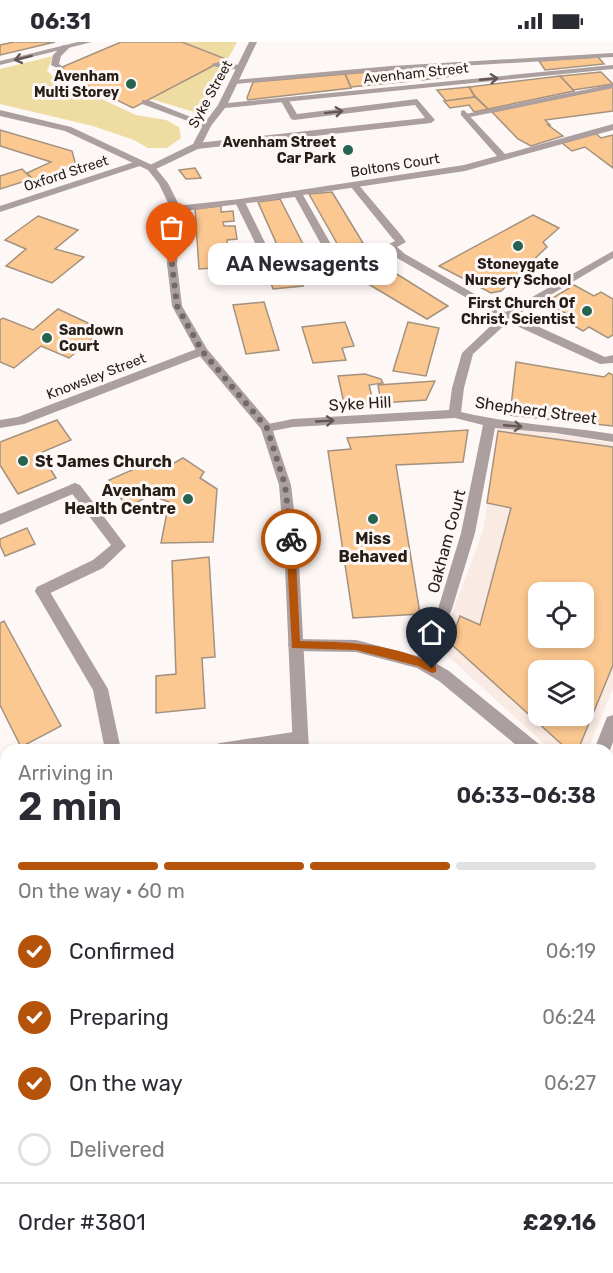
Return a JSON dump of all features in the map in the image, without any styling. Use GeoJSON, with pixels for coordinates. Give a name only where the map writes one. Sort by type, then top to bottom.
{"type":"FeatureCollection","features":[{"type":"Feature","properties":{"kind":"street"},"geometry":{"type":"LineString","coordinates":[[0,63],[88,42]]}},
{"type":"Feature","properties":{"kind":"street","name":"Syke Street"},"geometry":{"type":"LineString","coordinates":[[151,168],[197,146],[207,125],[222,106],[235,82],[253,42]]}},
{"type":"Feature","properties":{"kind":"street"},"geometry":{"type":"LineString","coordinates":[[61,68],[56,65],[57,55],[66,47]]}},
{"type":"Feature","properties":{"kind":"street"},"geometry":{"type":"LineString","coordinates":[[235,82],[391,68],[613,55]]}},
{"type":"Feature","properties":{"kind":"street"},"geometry":{"type":"LineString","coordinates":[[216,65],[241,67]]}},
{"type":"Feature","properties":{"kind":"street","name":"Avenham Street"},"geometry":{"type":"LineString","coordinates":[[222,106],[613,67]]}},
{"type":"Feature","properties":{"kind":"street"},"geometry":{"type":"LineString","coordinates":[[503,158],[464,114],[613,86]]}},
{"type":"Feature","properties":{"kind":"street"},"geometry":{"type":"LineString","coordinates":[[197,146],[431,120],[417,102],[294,117],[285,101]]}},
{"type":"Feature","properties":{"kind":"street"},"geometry":{"type":"LineString","coordinates":[[145,102],[207,125]]}},
{"type":"Feature","properties":{"kind":"street"},"geometry":{"type":"LineString","coordinates":[[0,113],[68,129],[151,168],[163,183],[176,208],[172,264],[177,306],[202,351],[267,428],[285,485],[291,544],[300,744]]}},
{"type":"Feature","properties":{"kind":"street","name":"Boltons Court"},"geometry":{"type":"LineString","coordinates":[[176,208],[298,194],[465,168],[613,127]]}},
{"type":"Feature","properties":{"kind":"street","name":"Oxford Street"},"geometry":{"type":"LineString","coordinates":[[0,209],[140,163]]}},
{"type":"Feature","properties":{"kind":"street"},"geometry":{"type":"LineString","coordinates":[[354,185],[401,242],[390,246],[401,256],[507,317],[608,360]]}},
{"type":"Feature","properties":{"kind":"street"},"geometry":{"type":"LineString","coordinates":[[298,194],[327,246]]}},
{"type":"Feature","properties":{"kind":"street"},"geometry":{"type":"LineString","coordinates":[[240,202],[267,257]]}},
{"type":"Feature","properties":{"kind":"street"},"geometry":{"type":"LineString","coordinates":[[456,414],[459,388],[468,353],[507,317],[613,254]]}},
{"type":"Feature","properties":{"kind":"street","name":"Knowsley Street"},"geometry":{"type":"LineString","coordinates":[[0,424],[20,421],[202,351]]}},
{"type":"Feature","properties":{"kind":"street","name":"Shepherd Street"},"geometry":{"type":"LineString","coordinates":[[456,414],[490,423],[555,429],[613,438]]}},
{"type":"Feature","properties":{"kind":"street","name":"Syke Hill"},"geometry":{"type":"LineString","coordinates":[[267,428],[293,423],[456,414]]}},
{"type":"Feature","properties":{"kind":"street","name":"Oakham Court"},"geometry":{"type":"LineString","coordinates":[[421,663],[445,609],[468,533],[490,423]]}},
{"type":"Feature","properties":{"kind":"street"},"geometry":{"type":"LineString","coordinates":[[0,520],[75,488],[119,546],[98,564],[42,591],[100,689],[112,744]]}},
{"type":"Feature","properties":{"kind":"street"},"geometry":{"type":"LineString","coordinates":[[295,645],[356,646],[421,663],[444,676],[527,744]]}},
{"type":"Feature","properties":{"kind":"street"},"geometry":{"type":"LineString","coordinates":[[604,744],[613,722]]}},
{"type":"Feature","properties":{"kind":"shaded area"},"geometry":{"type":"Polygon","coordinates":[[[182,42],[237,42],[228,59],[182,42]]]}},
{"type":"Feature","properties":{"kind":"shaded area"},"geometry":{"type":"Polygon","coordinates":[[[53,56],[47,71],[54,77],[136,115],[166,120],[179,127],[181,138],[167,148],[148,148],[134,140],[93,126],[0,104],[0,69],[53,56]]]}},
{"type":"Feature","properties":{"kind":"shaded area"},"geometry":{"type":"Polygon","coordinates":[[[214,66],[225,68],[201,114],[151,99],[214,66]]]}},
{"type":"Feature","properties":{"kind":"shaded area"},"geometry":{"type":"Polygon","coordinates":[[[499,425],[613,443],[613,688],[590,744],[544,744],[439,648],[483,531],[499,425]]]}},
{"type":"Feature","properties":{"kind":"building"},"geometry":{"type":"Polygon","coordinates":[[[14,42],[55,42],[0,55],[0,45],[14,42]]]}},
{"type":"Feature","properties":{"kind":"building","name":"Avenham Multi Storey"},"geometry":{"type":"Polygon","coordinates":[[[121,42],[182,42],[226,59],[133,108],[55,70],[121,42]]]}},
{"type":"Feature","properties":{"kind":"building"},"geometry":{"type":"Polygon","coordinates":[[[598,57],[604,64],[545,70],[539,61],[598,57]]]}},
{"type":"Feature","properties":{"kind":"building"},"geometry":{"type":"Polygon","coordinates":[[[460,65],[467,74],[422,80],[415,68],[460,65]]]}},
{"type":"Feature","properties":{"kind":"building"},"geometry":{"type":"Polygon","coordinates":[[[403,69],[410,81],[351,87],[345,74],[403,69]]]}},
{"type":"Feature","properties":{"kind":"building"},"geometry":{"type":"Polygon","coordinates":[[[601,72],[613,84],[573,90],[560,76],[601,72]]]}},
{"type":"Feature","properties":{"kind":"building"},"geometry":{"type":"Polygon","coordinates":[[[345,74],[351,88],[248,100],[247,98],[253,82],[345,74]]]}},
{"type":"Feature","properties":{"kind":"building"},"geometry":{"type":"Polygon","coordinates":[[[560,76],[574,91],[488,109],[469,87],[560,76]]]}},
{"type":"Feature","properties":{"kind":"building"},"geometry":{"type":"Polygon","coordinates":[[[469,87],[475,97],[446,101],[437,90],[469,87]]]}},
{"type":"Feature","properties":{"kind":"building"},"geometry":{"type":"Polygon","coordinates":[[[613,87],[613,111],[545,120],[563,136],[531,146],[518,139],[492,112],[613,87]]]}},
{"type":"Feature","properties":{"kind":"building"},"geometry":{"type":"Polygon","coordinates":[[[475,97],[488,109],[474,112],[469,105],[450,108],[444,101],[475,97]]]}},
{"type":"Feature","properties":{"kind":"building"},"geometry":{"type":"Polygon","coordinates":[[[0,130],[72,151],[77,169],[37,184],[27,173],[51,162],[0,146],[0,130]]]}},
{"type":"Feature","properties":{"kind":"building"},"geometry":{"type":"Polygon","coordinates":[[[595,133],[601,138],[613,135],[613,168],[585,147],[572,151],[562,143],[595,133]]]}},
{"type":"Feature","properties":{"kind":"building"},"geometry":{"type":"Polygon","coordinates":[[[195,168],[201,178],[186,179],[179,170],[195,168]]]}},
{"type":"Feature","properties":{"kind":"building"},"geometry":{"type":"Polygon","coordinates":[[[22,169],[32,179],[0,189],[0,176],[22,169]]]}},
{"type":"Feature","properties":{"kind":"building"},"geometry":{"type":"Polygon","coordinates":[[[332,192],[363,243],[339,247],[309,194],[332,192]]]}},
{"type":"Feature","properties":{"kind":"building"},"geometry":{"type":"Polygon","coordinates":[[[280,199],[307,252],[282,256],[258,202],[280,199]]]}},
{"type":"Feature","properties":{"kind":"building"},"geometry":{"type":"Polygon","coordinates":[[[221,206],[221,212],[233,211],[234,221],[223,222],[224,226],[235,226],[237,239],[227,240],[228,248],[237,248],[238,258],[228,259],[229,267],[199,269],[195,209],[221,206]]]}},
{"type":"Feature","properties":{"kind":"building"},"geometry":{"type":"Polygon","coordinates":[[[533,215],[559,228],[543,242],[547,247],[501,291],[491,293],[439,266],[533,215]]]}},
{"type":"Feature","properties":{"kind":"building","name":"Sandown Court"},"geometry":{"type":"Polygon","coordinates":[[[38,216],[78,230],[55,249],[84,257],[52,283],[6,266],[26,249],[5,240],[38,216]]]}},
{"type":"Feature","properties":{"kind":"building"},"geometry":{"type":"Polygon","coordinates":[[[368,256],[448,306],[427,319],[343,269],[368,256]]]}},
{"type":"Feature","properties":{"kind":"building"},"geometry":{"type":"Polygon","coordinates":[[[296,264],[303,286],[273,289],[266,269],[296,264]]]}},
{"type":"Feature","properties":{"kind":"building","name":"First Church Of Christ, Scientist"},"geometry":{"type":"Polygon","coordinates":[[[574,285],[594,296],[601,292],[613,299],[613,335],[608,338],[589,327],[583,331],[563,319],[570,316],[546,302],[574,285]]]}},
{"type":"Feature","properties":{"kind":"building"},"geometry":{"type":"Polygon","coordinates":[[[264,302],[279,350],[246,354],[233,305],[264,302]]]}},
{"type":"Feature","properties":{"kind":"building","name":"Sandown Court"},"geometry":{"type":"Polygon","coordinates":[[[58,309],[103,330],[69,358],[41,346],[14,368],[0,362],[0,320],[3,318],[33,330],[58,309]]]}},
{"type":"Feature","properties":{"kind":"building"},"geometry":{"type":"Polygon","coordinates":[[[345,322],[354,346],[342,348],[346,360],[313,363],[302,327],[345,322]]]}},
{"type":"Feature","properties":{"kind":"building"},"geometry":{"type":"Polygon","coordinates":[[[408,322],[439,328],[426,376],[393,371],[408,322]]]}},
{"type":"Feature","properties":{"kind":"building"},"geometry":{"type":"Polygon","coordinates":[[[516,362],[604,377],[609,373],[613,375],[613,426],[510,415],[516,362]]]}},
{"type":"Feature","properties":{"kind":"building"},"geometry":{"type":"Polygon","coordinates":[[[365,374],[381,379],[383,383],[369,385],[374,405],[345,408],[338,376],[365,374]]]}},
{"type":"Feature","properties":{"kind":"building"},"geometry":{"type":"Polygon","coordinates":[[[435,381],[426,400],[381,403],[378,385],[435,381]]]}},
{"type":"Feature","properties":{"kind":"building","name":"St James Church"},"geometry":{"type":"Polygon","coordinates":[[[57,420],[71,440],[40,453],[56,478],[18,494],[0,465],[0,442],[57,420]]]}},
{"type":"Feature","properties":{"kind":"building"},"geometry":{"type":"Polygon","coordinates":[[[468,430],[463,462],[396,465],[420,614],[353,618],[328,451],[351,449],[347,438],[468,430]]]}},
{"type":"Feature","properties":{"kind":"building"},"geometry":{"type":"Polygon","coordinates":[[[498,431],[613,447],[613,665],[594,711],[594,660],[528,660],[528,714],[450,643],[460,616],[480,625],[511,508],[487,503],[498,431]]]}},
{"type":"Feature","properties":{"kind":"building","name":"Avenham Health Centre"},"geometry":{"type":"Polygon","coordinates":[[[164,456],[174,463],[183,458],[204,472],[200,478],[217,489],[213,542],[161,543],[169,502],[150,495],[127,508],[109,480],[164,456]]]}},
{"type":"Feature","properties":{"kind":"building"},"geometry":{"type":"Polygon","coordinates":[[[27,528],[35,544],[5,556],[0,539],[27,528]]]}},
{"type":"Feature","properties":{"kind":"building"},"geometry":{"type":"Polygon","coordinates":[[[209,557],[215,657],[202,658],[205,708],[156,713],[156,676],[176,674],[172,561],[209,557]]]}},
{"type":"Feature","properties":{"kind":"building"},"geometry":{"type":"Polygon","coordinates":[[[4,621],[61,726],[27,744],[20,744],[0,705],[0,623],[4,621]]]}},
{"type":"Feature","properties":{"kind":"building"},"geometry":{"type":"Polygon","coordinates":[[[542,726],[588,726],[580,744],[561,744],[542,726]]]}},
{"type":"Feature","properties":{"kind":"way so far"},"geometry":{"type":"LineString","coordinates":[[172,264],[177,306],[202,351],[267,428],[285,485],[291,539]]}},
{"type":"Feature","properties":{"kind":"place","name":"Avenham Multi Storey"},"geometry":{"type":"Point","coordinates":[131,84]}},
{"type":"Feature","properties":{"kind":"place","name":"Avenham Street Car Park"},"geometry":{"type":"Point","coordinates":[348,150]}},
{"type":"Feature","properties":{"kind":"place","name":"Stoneygate Nursery School"},"geometry":{"type":"Point","coordinates":[518,246]}},
{"type":"Feature","properties":{"kind":"place","name":"AA Newsagents"},"geometry":{"type":"Point","coordinates":[172,264]}},
{"type":"Feature","properties":{"kind":"place","name":"First Church Of Christ, Scientist"},"geometry":{"type":"Point","coordinates":[587,311]}},
{"type":"Feature","properties":{"kind":"place","name":"Sandown Court"},"geometry":{"type":"Point","coordinates":[47,338]}},
{"type":"Feature","properties":{"kind":"place","name":"St James Church"},"geometry":{"type":"Point","coordinates":[23,461]}},
{"type":"Feature","properties":{"kind":"place","name":"Avenham Health Centre"},"geometry":{"type":"Point","coordinates":[188,499]}},
{"type":"Feature","properties":{"kind":"place","name":"Miss Behaved"},"geometry":{"type":"Point","coordinates":[373,519]}},
{"type":"Feature","properties":{"kind":"route"},"geometry":{"type":"LineString","coordinates":[[291,539],[295,645],[356,646],[421,663],[432,669]]}}]}
